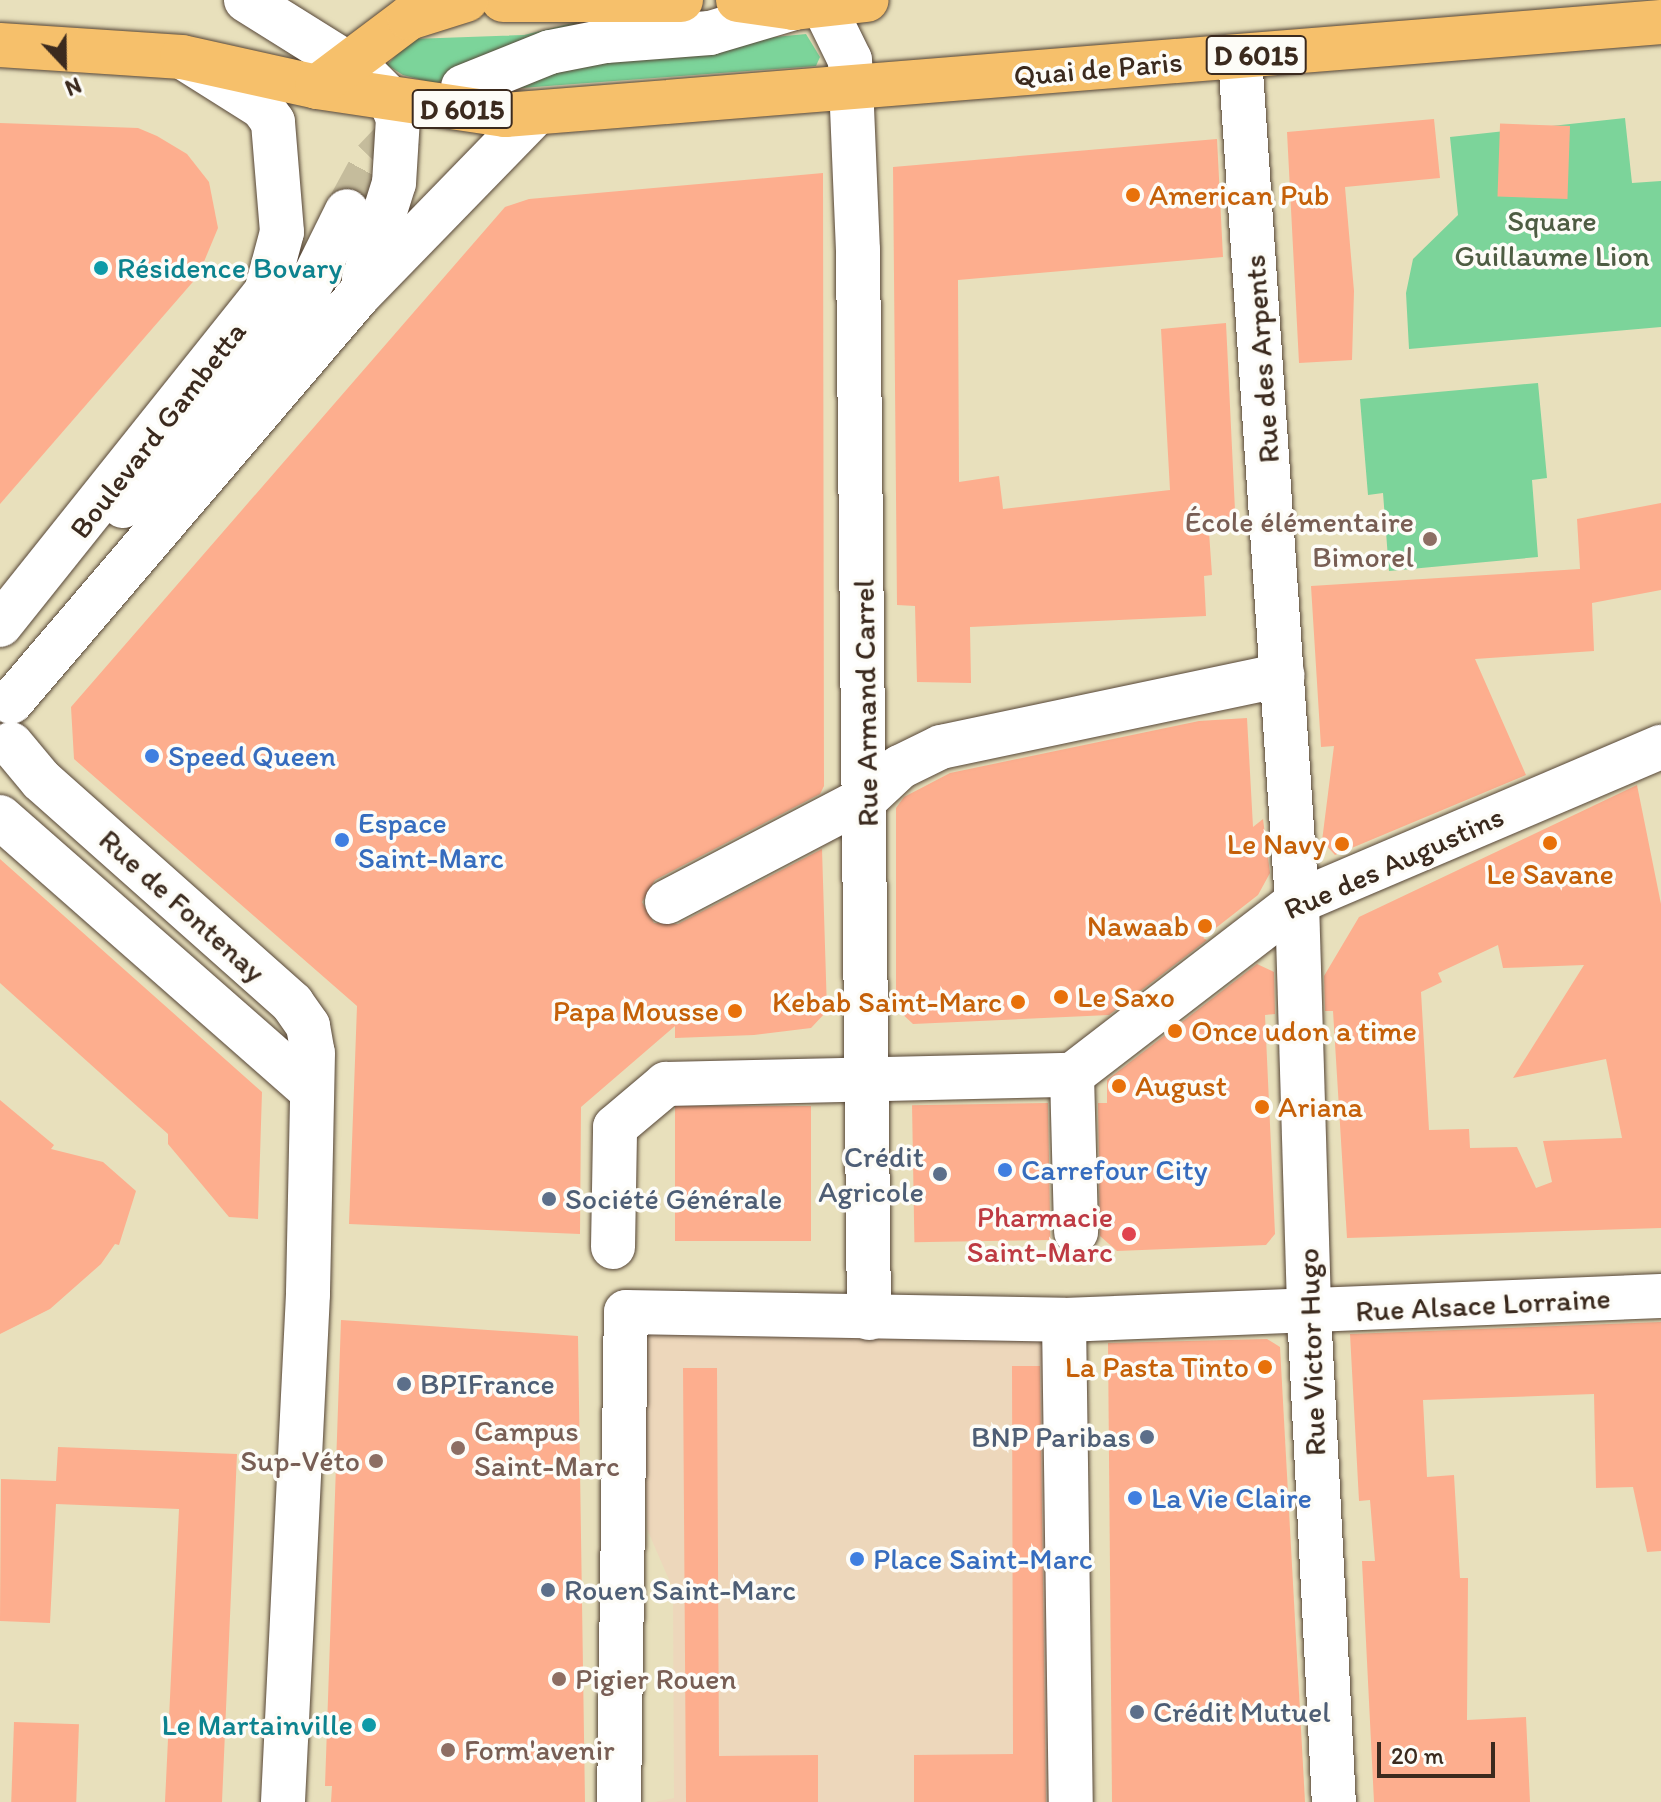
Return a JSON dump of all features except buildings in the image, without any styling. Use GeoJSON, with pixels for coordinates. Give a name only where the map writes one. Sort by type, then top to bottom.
{"type":"FeatureCollection","features":[{"type":"Feature","properties":{"kind":"main road"},"geometry":{"type":"LineString","coordinates":[[333,76],[409,18],[466,0]]}},
{"type":"Feature","properties":{"kind":"main road"},"geometry":{"type":"LineString","coordinates":[[503,0],[681,0]]}},
{"type":"Feature","properties":{"kind":"main road"},"geometry":{"type":"LineString","coordinates":[[738,0],[809,6],[867,0]]}},
{"type":"Feature","properties":{"kind":"main road","name":"Quai de Paris"},"geometry":{"type":"LineString","coordinates":[[535,114],[1240,57],[1528,16],[1661,21]]}},
{"type":"Feature","properties":{"kind":"main road","name":"D 6015"},"geometry":{"type":"LineString","coordinates":[[0,45],[182,57],[333,76],[389,98],[535,114]]}},
{"type":"Feature","properties":{"kind":"street"},"geometry":{"type":"LineString","coordinates":[[182,57],[262,107],[273,122],[333,76],[246,0]]}},
{"type":"Feature","properties":{"kind":"street"},"geometry":{"type":"LineString","coordinates":[[463,87],[550,52],[606,41],[710,33],[809,6]]}},
{"type":"Feature","properties":{"kind":"street","name":"Rue Armand Carrel"},"geometry":{"type":"LineString","coordinates":[[809,6],[850,60],[852,88],[868,797],[869,1318]]}},
{"type":"Feature","properties":{"kind":"street","name":"Rue des Arpents"},"geometry":{"type":"LineString","coordinates":[[1240,57],[1297,902]]}},
{"type":"Feature","properties":{"kind":"street","name":"Boulevard Gambetta"},"geometry":{"type":"LineString","coordinates":[[358,296],[398,163],[398,118],[389,98]]}},
{"type":"Feature","properties":{"kind":"street","name":"Boulevard Gambetta"},"geometry":{"type":"LineString","coordinates":[[6,722],[358,296],[535,114]]}},
{"type":"Feature","properties":{"kind":"street","name":"Boulevard Gambetta"},"geometry":{"type":"LineString","coordinates":[[0,625],[70,542],[266,292],[282,232],[273,122]]}},
{"type":"Feature","properties":{"kind":"street"},"geometry":{"type":"LineString","coordinates":[[70,542],[172,463],[303,300],[347,211]]}},
{"type":"Feature","properties":{"kind":"street"},"geometry":{"type":"LineString","coordinates":[[667,902],[868,797],[900,767],[941,747],[1282,675]]}},
{"type":"Feature","properties":{"kind":"street","name":"Rue de Fontenay"},"geometry":{"type":"LineString","coordinates":[[6,722],[41,780],[292,1003],[308,1026],[313,1053],[308,1088],[309,1267],[283,1802]]}},
{"type":"Feature","properties":{"kind":"street","name":"Rue des Augustins"},"geometry":{"type":"LineString","coordinates":[[1072,1075],[1297,902],[1661,747]]}},
{"type":"Feature","properties":{"kind":"street","name":"Rue de Fontenay"},"geometry":{"type":"LineString","coordinates":[[0,817],[308,1088]]}},
{"type":"Feature","properties":{"kind":"street","name":"Rue Victor Hugo"},"geometry":{"type":"LineString","coordinates":[[1297,902],[1310,1314],[1334,1802]]}},
{"type":"Feature","properties":{"kind":"street"},"geometry":{"type":"LineString","coordinates":[[613,1247],[615,1127],[666,1084],[1072,1075],[1076,1232]]}},
{"type":"Feature","properties":{"kind":"street","name":"Rue Alsace Lorraine"},"geometry":{"type":"LineString","coordinates":[[1064,1320],[1310,1314],[1661,1296]]}},
{"type":"Feature","properties":{"kind":"street"},"geometry":{"type":"LineString","coordinates":[[619,1802],[626,1312],[1064,1320],[1071,1802]]}},
{"type":"Feature","properties":{"kind":"shaded area","name":"Place Saint-Marc"},"geometry":{"type":"Polygon","coordinates":[[[640,1323],[1051,1339],[1056,1802],[654,1802],[674,1798],[673,1589],[647,1529],[640,1323]]]}},
{"type":"Feature","properties":{"kind":"green space"},"geometry":{"type":"Polygon","coordinates":[[[577,22],[577,32],[456,69],[437,84],[403,75],[387,65],[412,39],[524,35],[577,22]]]}},
{"type":"Feature","properties":{"kind":"green space"},"geometry":{"type":"Polygon","coordinates":[[[806,34],[820,57],[816,66],[493,90],[596,54],[806,34]]]}},
{"type":"Feature","properties":{"kind":"green space","name":"Square Guillaume Lion"},"geometry":{"type":"Polygon","coordinates":[[[1625,118],[1632,183],[1661,181],[1661,327],[1409,349],[1406,293],[1413,259],[1458,215],[1450,137],[1625,118]]]}},
{"type":"Feature","properties":{"kind":"green space"},"geometry":{"type":"Polygon","coordinates":[[[1538,383],[1547,478],[1532,480],[1538,557],[1389,571],[1383,493],[1368,495],[1360,399],[1538,383]]]}},
{"type":"Feature","properties":{"kind":"tunnel"},"geometry":{"type":"LineString","coordinates":[[347,211],[374,161],[414,119]]}},
{"type":"Feature","properties":{"kind":"place","name":"American Pub"},"geometry":{"type":"Point","coordinates":[1133,195]}},
{"type":"Feature","properties":{"kind":"place","name":"Résidence Bovary"},"geometry":{"type":"Point","coordinates":[101,268]}},
{"type":"Feature","properties":{"kind":"place","name":"École élémentaire Bimorel"},"geometry":{"type":"Point","coordinates":[1430,539]}},
{"type":"Feature","properties":{"kind":"place","name":"Speed Queen"},"geometry":{"type":"Point","coordinates":[152,756]}},
{"type":"Feature","properties":{"kind":"place","name":"Espace Saint-Marc"},"geometry":{"type":"Point","coordinates":[342,840]}},
{"type":"Feature","properties":{"kind":"place","name":"Le Savane"},"geometry":{"type":"Point","coordinates":[1550,843]}},
{"type":"Feature","properties":{"kind":"place","name":"Le Navy"},"geometry":{"type":"Point","coordinates":[1342,844]}},
{"type":"Feature","properties":{"kind":"place","name":"Nawaab"},"geometry":{"type":"Point","coordinates":[1205,926]}},
{"type":"Feature","properties":{"kind":"place","name":"Le Saxo"},"geometry":{"type":"Point","coordinates":[1061,997]}},
{"type":"Feature","properties":{"kind":"place","name":"Kebab Saint-Marc"},"geometry":{"type":"Point","coordinates":[1018,1002]}},
{"type":"Feature","properties":{"kind":"place","name":"Papa Mousse"},"geometry":{"type":"Point","coordinates":[735,1011]}},
{"type":"Feature","properties":{"kind":"place","name":"Once udon a time"},"geometry":{"type":"Point","coordinates":[1175,1031]}},
{"type":"Feature","properties":{"kind":"place","name":"August"},"geometry":{"type":"Point","coordinates":[1119,1086]}},
{"type":"Feature","properties":{"kind":"place","name":"Ariana"},"geometry":{"type":"Point","coordinates":[1262,1107]}},
{"type":"Feature","properties":{"kind":"place","name":"Carrefour City"},"geometry":{"type":"Point","coordinates":[1005,1170]}},
{"type":"Feature","properties":{"kind":"place","name":"Crédit Agricole"},"geometry":{"type":"Point","coordinates":[940,1174]}},
{"type":"Feature","properties":{"kind":"place","name":"Société Générale"},"geometry":{"type":"Point","coordinates":[549,1199]}},
{"type":"Feature","properties":{"kind":"place","name":"Pharmacie Saint-Marc"},"geometry":{"type":"Point","coordinates":[1129,1234]}},
{"type":"Feature","properties":{"kind":"place","name":"La Pasta Tinto"},"geometry":{"type":"Point","coordinates":[1265,1367]}},
{"type":"Feature","properties":{"kind":"place","name":"BPIFrance"},"geometry":{"type":"Point","coordinates":[404,1384]}},
{"type":"Feature","properties":{"kind":"place","name":"BNP Paribas"},"geometry":{"type":"Point","coordinates":[1147,1437]}},
{"type":"Feature","properties":{"kind":"place","name":"Campus Saint-Marc"},"geometry":{"type":"Point","coordinates":[458,1448]}},
{"type":"Feature","properties":{"kind":"place","name":"Sup-Véto"},"geometry":{"type":"Point","coordinates":[376,1461]}},
{"type":"Feature","properties":{"kind":"place","name":"La Vie Claire"},"geometry":{"type":"Point","coordinates":[1135,1498]}},
{"type":"Feature","properties":{"kind":"place","name":"Place Saint-Marc"},"geometry":{"type":"Point","coordinates":[857,1559]}},
{"type":"Feature","properties":{"kind":"place","name":"Rouen Saint-Marc"},"geometry":{"type":"Point","coordinates":[548,1590]}},
{"type":"Feature","properties":{"kind":"place","name":"Pigier Rouen"},"geometry":{"type":"Point","coordinates":[559,1679]}},
{"type":"Feature","properties":{"kind":"place","name":"Crédit Mutuel"},"geometry":{"type":"Point","coordinates":[1137,1712]}},
{"type":"Feature","properties":{"kind":"place","name":"Le Martainville"},"geometry":{"type":"Point","coordinates":[369,1725]}},
{"type":"Feature","properties":{"kind":"place","name":"Form'avenir"},"geometry":{"type":"Point","coordinates":[448,1750]}}]}
